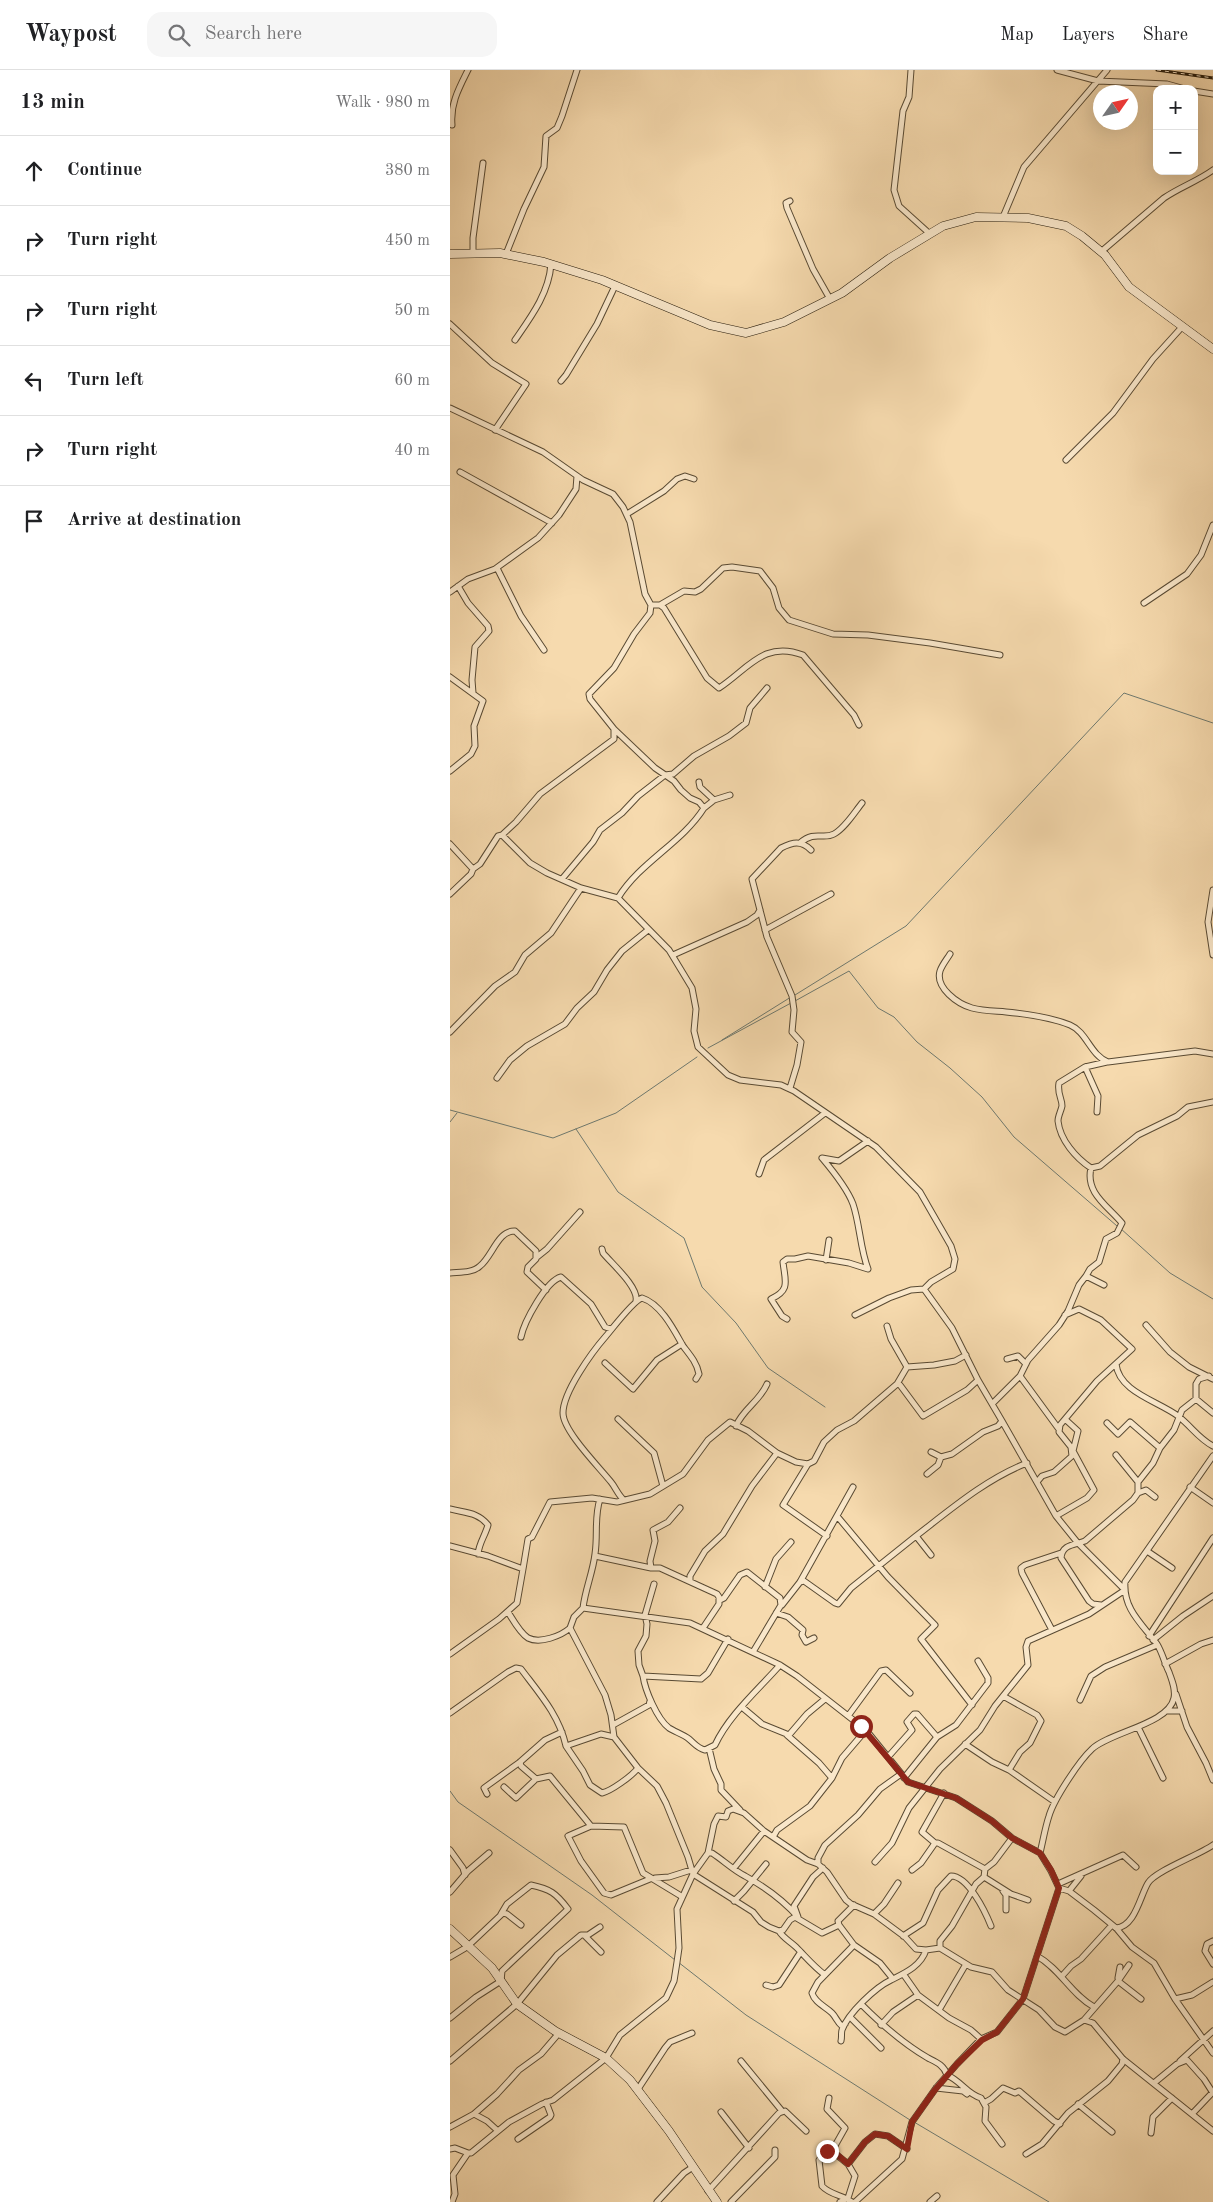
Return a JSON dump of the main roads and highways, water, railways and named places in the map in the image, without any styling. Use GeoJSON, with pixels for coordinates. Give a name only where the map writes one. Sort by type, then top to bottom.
{"type":"FeatureCollection","features":[{"type":"Feature","properties":{"kind":"waterway"},"geometry":{"type":"LineString","coordinates":[[795,995],[906,926],[1124,693],[1213,723]]}},
{"type":"Feature","properties":{"kind":"waterway"},"geometry":{"type":"LineString","coordinates":[[795,1001],[849,971],[878,1008],[894,1017],[917,1042],[982,1097],[1014,1137],[1117,1226]]}},
{"type":"Feature","properties":{"kind":"waterway"},"geometry":{"type":"LineString","coordinates":[[722,1040],[791,997]]}},
{"type":"Feature","properties":{"kind":"waterway"},"geometry":{"type":"LineString","coordinates":[[708,1048],[791,1003]]}},
{"type":"Feature","properties":{"kind":"waterway"},"geometry":{"type":"LineString","coordinates":[[450,1110],[553,1138],[616,1113],[697,1057]]}},
{"type":"Feature","properties":{"kind":"waterway"},"geometry":{"type":"LineString","coordinates":[[450,1122],[457,1113]]}},
{"type":"Feature","properties":{"kind":"waterway"},"geometry":{"type":"LineString","coordinates":[[576,1129],[618,1192],[684,1238],[702,1287],[736,1323],[768,1368],[825,1407]]}},
{"type":"Feature","properties":{"kind":"waterway"},"geometry":{"type":"LineString","coordinates":[[1120,1228],[1170,1273],[1213,1299]]}},
{"type":"Feature","properties":{"kind":"waterway"},"geometry":{"type":"LineString","coordinates":[[450,1791],[458,1802],[592,1895],[675,1960]]}},
{"type":"Feature","properties":{"kind":"waterway"},"geometry":{"type":"LineString","coordinates":[[678,1962],[746,2015],[910,2120]]}},
{"type":"Feature","properties":{"kind":"waterway"},"geometry":{"type":"LineString","coordinates":[[914,2122],[1049,2202]]}},
{"type":"Feature","properties":{"kind":"railway"},"geometry":{"type":"LineString","coordinates":[[1157,70],[1213,78]]}}]}
